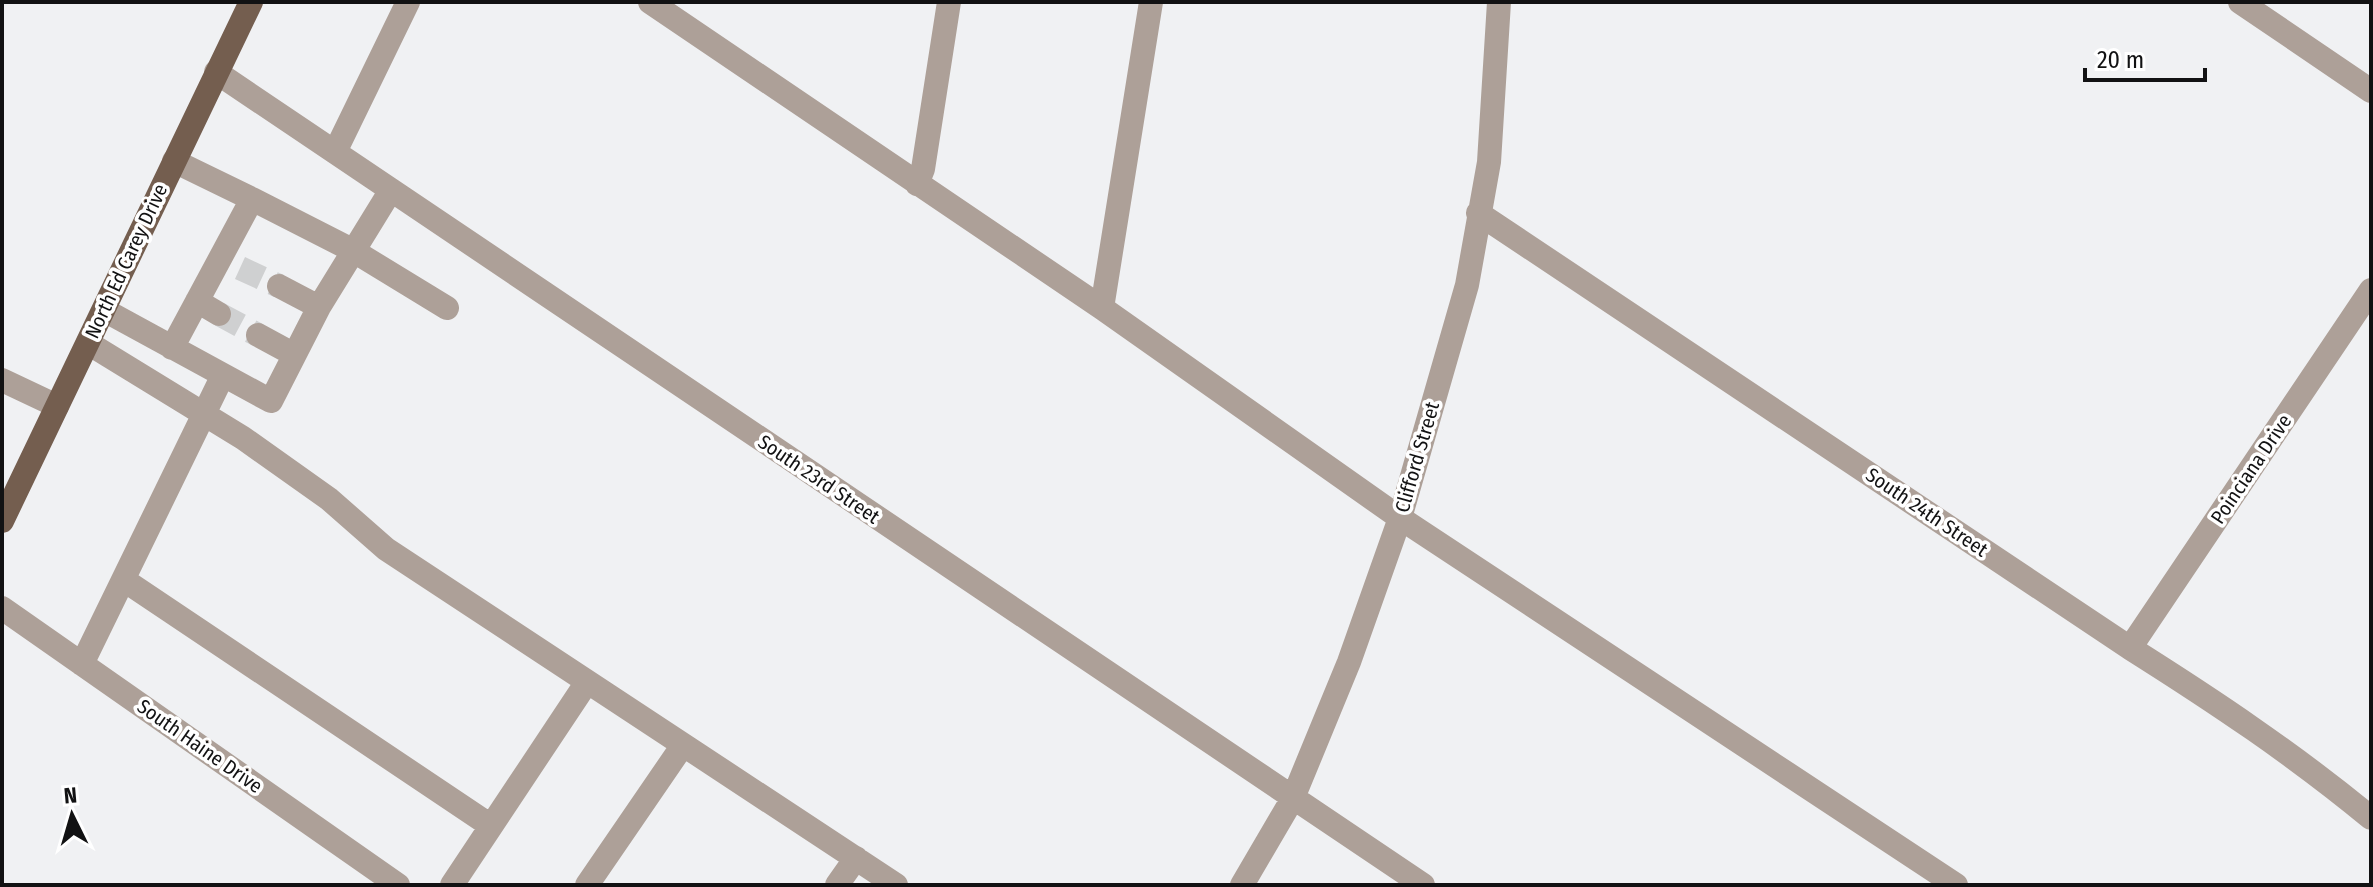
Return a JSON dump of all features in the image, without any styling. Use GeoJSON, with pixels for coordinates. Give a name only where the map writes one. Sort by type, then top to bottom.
{"type":"FeatureCollection","features":[{"type":"Feature","properties":{"kind":"main road","name":"North Ed Carey Drive"},"geometry":{"type":"LineString","coordinates":[[2,521],[251,2]]}},
{"type":"Feature","properties":{"kind":"street"},"geometry":{"type":"LineString","coordinates":[[335,152],[408,2]]}},
{"type":"Feature","properties":{"kind":"street"},"geometry":{"type":"LineString","coordinates":[[650,2],[1102,308],[1400,518],[1956,885]]}},
{"type":"Feature","properties":{"kind":"street"},"geometry":{"type":"LineString","coordinates":[[917,184],[923,169],[949,2]]}},
{"type":"Feature","properties":{"kind":"street"},"geometry":{"type":"LineString","coordinates":[[1102,308],[1151,2]]}},
{"type":"Feature","properties":{"kind":"street","name":"Clifford Street"},"geometry":{"type":"LineString","coordinates":[[1242,885],[1293,798],[1349,662],[1400,518],[1467,285],[1489,162],[1499,2]]}},
{"type":"Feature","properties":{"kind":"street"},"geometry":{"type":"LineString","coordinates":[[2240,2],[2371,91]]}},
{"type":"Feature","properties":{"kind":"street","name":"South 23rd Street"},"geometry":{"type":"LineString","coordinates":[[216,72],[1423,885]]}},
{"type":"Feature","properties":{"kind":"street"},"geometry":{"type":"LineString","coordinates":[[174,161],[352,250],[447,308]]}},
{"type":"Feature","properties":{"kind":"street"},"geometry":{"type":"LineString","coordinates":[[104,310],[271,401],[319,307],[391,190]]}},
{"type":"Feature","properties":{"kind":"street"},"geometry":{"type":"LineString","coordinates":[[172,348],[197,301],[231,262],[252,199]]}},
{"type":"Feature","properties":{"kind":"street","name":"South 24th Street"},"geometry":{"type":"LineString","coordinates":[[1478,213],[2130,648],[2230,711],[2371,818]]}},
{"type":"Feature","properties":{"kind":"street"},"geometry":{"type":"LineString","coordinates":[[279,286],[319,307]]}},
{"type":"Feature","properties":{"kind":"street","name":"Poinciana Drive"},"geometry":{"type":"LineString","coordinates":[[2130,648],[2371,290]]}},
{"type":"Feature","properties":{"kind":"street"},"geometry":{"type":"LineString","coordinates":[[197,301],[219,314]]}},
{"type":"Feature","properties":{"kind":"street"},"geometry":{"type":"LineString","coordinates":[[258,335],[293,354]]}},
{"type":"Feature","properties":{"kind":"street"},"geometry":{"type":"LineString","coordinates":[[88,343],[243,438],[329,499],[386,549],[896,885]]}},
{"type":"Feature","properties":{"kind":"street"},"geometry":{"type":"LineString","coordinates":[[82,664],[223,375]]}},
{"type":"Feature","properties":{"kind":"street"},"geometry":{"type":"LineString","coordinates":[[2,380],[57,406]]}},
{"type":"Feature","properties":{"kind":"street"},"geometry":{"type":"LineString","coordinates":[[124,580],[491,826]]}},
{"type":"Feature","properties":{"kind":"street","name":"South Haine Drive"},"geometry":{"type":"LineString","coordinates":[[2,608],[398,885]]}},
{"type":"Feature","properties":{"kind":"street"},"geometry":{"type":"LineString","coordinates":[[452,885],[587,682]]}},
{"type":"Feature","properties":{"kind":"street"},"geometry":{"type":"LineString","coordinates":[[587,885],[683,745]]}},
{"type":"Feature","properties":{"kind":"street"},"geometry":{"type":"LineString","coordinates":[[837,885],[856,858]]}},
{"type":"Feature","properties":{"kind":"tunnel"},"geometry":{"type":"LineString","coordinates":[[240,268],[279,286]]}},
{"type":"Feature","properties":{"kind":"tunnel"},"geometry":{"type":"LineString","coordinates":[[219,314],[258,335]]}}]}
